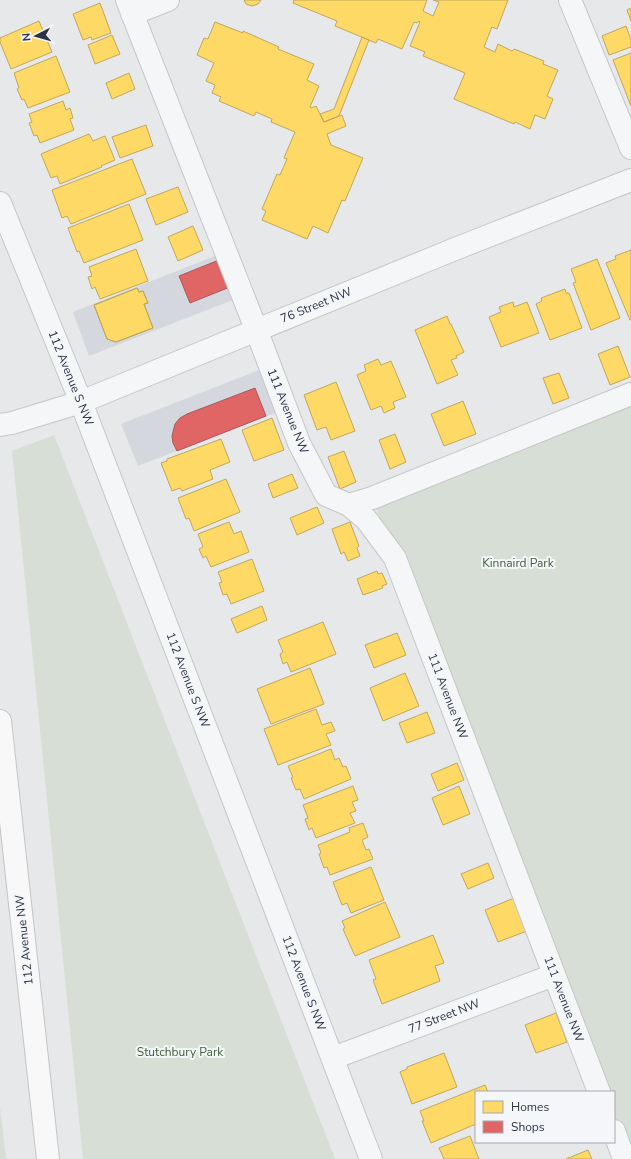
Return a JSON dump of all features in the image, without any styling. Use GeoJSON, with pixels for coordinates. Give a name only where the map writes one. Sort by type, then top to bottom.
{"type":"FeatureCollection","features":[{"type":"Feature","properties":{"kind":"main road","name":"112 Avenue NW"},"geometry":{"type":"LineString","coordinates":[[0,721],[48,1159]]}},
{"type":"Feature","properties":{"kind":"street"},"geometry":{"type":"LineString","coordinates":[[129,7],[168,0]]}},
{"type":"Feature","properties":{"kind":"street"},"geometry":{"type":"LineString","coordinates":[[570,0],[631,148]]}},
{"type":"Feature","properties":{"kind":"street","name":"111 Avenue NW"},"geometry":{"type":"LineString","coordinates":[[129,7],[302,450],[326,495],[349,505],[366,519],[395,558],[599,1091]]}},
{"type":"Feature","properties":{"kind":"street","name":"76 Street NW"},"geometry":{"type":"LineString","coordinates":[[0,425],[12,423],[81,402],[455,248],[631,180]]}},
{"type":"Feature","properties":{"kind":"street","name":"112 Avenue S NW"},"geometry":{"type":"LineString","coordinates":[[0,203],[81,402],[372,1159]]}},
{"type":"Feature","properties":{"kind":"street"},"geometry":{"type":"LineString","coordinates":[[349,505],[379,495],[631,394]]}},
{"type":"Feature","properties":{"kind":"street","name":"77 Street NW"},"geometry":{"type":"LineString","coordinates":[[333,1058],[554,975]]}},
{"type":"Feature","properties":{"kind":"street"},"geometry":{"type":"LineString","coordinates":[[615,1134],[624,1159]]}},
{"type":"Feature","properties":{"kind":"shaded area"},"geometry":{"type":"Polygon","coordinates":[[[220,254],[238,298],[89,356],[73,312],[220,254]]]}},
{"type":"Feature","properties":{"kind":"shaded area"},"geometry":{"type":"Polygon","coordinates":[[[259,370],[275,413],[138,466],[121,424],[259,370]]]}},
{"type":"Feature","properties":{"kind":"green space","name":"Kinnaird Park"},"geometry":{"type":"Polygon","coordinates":[[[631,394],[631,1159],[615,1134],[615,1091],[599,1091],[372,498],[631,394]]]}},
{"type":"Feature","properties":{"kind":"green space","name":"Stutchbury Park"},"geometry":{"type":"Polygon","coordinates":[[[54,435],[335,1159],[83,1159],[12,451],[54,435]]]}},
{"type":"Feature","properties":{"kind":"green space"},"geometry":{"type":"Polygon","coordinates":[[[0,1107],[6,1159],[0,1159],[0,1107]]]}},
{"type":"Feature","properties":{"kind":"building: Homes"},"geometry":{"type":"Polygon","coordinates":[[[244,0],[261,0],[258,4],[252,6],[246,4],[244,0]]]}},
{"type":"Feature","properties":{"kind":"building: Homes"},"geometry":{"type":"Polygon","coordinates":[[[294,0],[427,0],[423,11],[433,16],[439,2],[433,0],[508,0],[497,29],[492,27],[484,47],[495,52],[498,44],[512,51],[514,49],[544,61],[543,64],[558,70],[547,96],[553,99],[545,119],[535,115],[530,129],[515,122],[514,124],[454,99],[465,73],[423,56],[425,52],[410,46],[420,22],[419,21],[417,23],[414,22],[402,49],[378,39],[376,43],[335,26],[337,21],[293,3],[294,0]]]}},
{"type":"Feature","properties":{"kind":"building: Homes"},"geometry":{"type":"Polygon","coordinates":[[[100,3],[111,33],[92,40],[91,37],[83,40],[73,14],[100,3]]]}},
{"type":"Feature","properties":{"kind":"building: Homes"},"geometry":{"type":"Polygon","coordinates":[[[631,8],[631,21],[627,10],[631,8]]]}},
{"type":"Feature","properties":{"kind":"building: Homes"},"geometry":{"type":"Polygon","coordinates":[[[39,21],[52,52],[11,69],[0,42],[0,38],[39,21]]]}},
{"type":"Feature","properties":{"kind":"building: Homes"},"geometry":{"type":"Polygon","coordinates":[[[215,22],[243,33],[243,31],[279,47],[278,49],[314,64],[307,80],[319,86],[310,107],[316,106],[324,122],[342,115],[346,126],[327,134],[331,145],[363,158],[345,201],[342,200],[328,233],[313,226],[307,239],[262,220],[266,211],[262,209],[277,174],[280,175],[287,159],[284,158],[295,132],[271,122],[272,119],[256,112],[254,116],[219,101],[221,97],[212,93],[215,85],[206,81],[214,63],[197,55],[204,38],[208,39],[215,22]]]}},
{"type":"Feature","properties":{"kind":"building: Homes"},"geometry":{"type":"Polygon","coordinates":[[[626,26],[631,40],[631,47],[609,55],[602,36],[626,26]]]}},
{"type":"Feature","properties":{"kind":"building: Homes"},"geometry":{"type":"Polygon","coordinates":[[[112,35],[120,54],[95,64],[88,45],[112,35]]]}},
{"type":"Feature","properties":{"kind":"building: Homes"},"geometry":{"type":"Polygon","coordinates":[[[362,37],[369,40],[339,116],[324,122],[320,114],[334,109],[362,37]]]}},
{"type":"Feature","properties":{"kind":"building: Homes"},"geometry":{"type":"Polygon","coordinates":[[[631,53],[631,106],[613,60],[631,53]]]}},
{"type":"Feature","properties":{"kind":"building: Homes"},"geometry":{"type":"Polygon","coordinates":[[[56,56],[70,92],[28,108],[17,89],[19,88],[14,73],[56,56]]]}},
{"type":"Feature","properties":{"kind":"building: Homes"},"geometry":{"type":"Polygon","coordinates":[[[129,73],[135,89],[112,99],[106,83],[129,73]]]}},
{"type":"Feature","properties":{"kind":"building: Homes"},"geometry":{"type":"Polygon","coordinates":[[[63,101],[66,110],[70,108],[73,118],[70,119],[74,130],[40,143],[37,135],[34,136],[29,123],[32,122],[29,114],[63,101]]]}},
{"type":"Feature","properties":{"kind":"building: Homes"},"geometry":{"type":"Polygon","coordinates":[[[146,125],[153,146],[120,158],[112,137],[146,125]]]}},
{"type":"Feature","properties":{"kind":"building: Homes"},"geometry":{"type":"Polygon","coordinates":[[[89,134],[93,141],[105,136],[115,160],[101,166],[102,167],[60,184],[57,176],[51,178],[41,154],[89,134]]]}},
{"type":"Feature","properties":{"kind":"building: Homes"},"geometry":{"type":"Polygon","coordinates":[[[132,159],[146,194],[71,224],[67,216],[62,218],[52,190],[132,159]]]}},
{"type":"Feature","properties":{"kind":"building: Homes"},"geometry":{"type":"Polygon","coordinates":[[[178,187],[188,212],[156,225],[146,199],[178,187]]]}},
{"type":"Feature","properties":{"kind":"building: Homes"},"geometry":{"type":"Polygon","coordinates":[[[129,204],[143,240],[84,263],[79,251],[77,252],[68,228],[129,204]]]}},
{"type":"Feature","properties":{"kind":"building: Homes"},"geometry":{"type":"Polygon","coordinates":[[[193,226],[203,250],[178,261],[168,237],[193,226]]]}},
{"type":"Feature","properties":{"kind":"building: Homes"},"geometry":{"type":"Polygon","coordinates":[[[136,249],[148,281],[100,299],[95,287],[92,289],[88,277],[92,276],[89,267],[136,249]]]}},
{"type":"Feature","properties":{"kind":"building: Homes"},"geometry":{"type":"Polygon","coordinates":[[[631,250],[630,320],[606,263],[616,259],[615,256],[631,250]]]}},
{"type":"Feature","properties":{"kind":"building: Homes"},"geometry":{"type":"Polygon","coordinates":[[[597,259],[620,318],[591,330],[573,283],[576,282],[571,269],[597,259]]]}},
{"type":"Feature","properties":{"kind":"building: Homes"},"geometry":{"type":"Polygon","coordinates":[[[137,288],[139,292],[143,291],[148,303],[144,304],[153,328],[116,342],[107,339],[94,305],[137,288]]]}},
{"type":"Feature","properties":{"kind":"building: Homes"},"geometry":{"type":"Polygon","coordinates":[[[137,288],[139,292],[143,291],[148,303],[144,304],[153,328],[116,342],[107,339],[94,305],[137,288]]]}},
{"type":"Feature","properties":{"kind":"building: Homes"},"geometry":{"type":"Polygon","coordinates":[[[565,289],[566,293],[569,293],[582,328],[550,340],[536,304],[542,301],[541,298],[565,289]]]}},
{"type":"Feature","properties":{"kind":"building: Homes"},"geometry":{"type":"Polygon","coordinates":[[[513,302],[514,307],[527,302],[539,333],[501,347],[489,317],[501,312],[499,307],[513,302]]]}},
{"type":"Feature","properties":{"kind":"building: Homes"},"geometry":{"type":"Polygon","coordinates":[[[447,316],[464,352],[456,356],[457,358],[451,360],[458,375],[437,384],[415,330],[447,316]]]}},
{"type":"Feature","properties":{"kind":"building: Homes"},"geometry":{"type":"Polygon","coordinates":[[[618,346],[630,377],[610,385],[598,354],[618,346]]]}},
{"type":"Feature","properties":{"kind":"building: Homes"},"geometry":{"type":"Polygon","coordinates":[[[378,359],[381,365],[391,361],[406,397],[393,402],[395,408],[384,413],[381,406],[371,410],[357,375],[366,371],[364,365],[378,359]]]}},
{"type":"Feature","properties":{"kind":"building: Homes"},"geometry":{"type":"Polygon","coordinates":[[[559,373],[569,398],[553,404],[543,378],[559,373]]]}},
{"type":"Feature","properties":{"kind":"building: Homes"},"geometry":{"type":"Polygon","coordinates":[[[336,382],[355,431],[331,440],[326,427],[317,430],[304,395],[336,382]]]}},
{"type":"Feature","properties":{"kind":"building: Homes"},"geometry":{"type":"Polygon","coordinates":[[[463,401],[476,434],[444,446],[431,414],[463,401]]]}},
{"type":"Feature","properties":{"kind":"building: Homes"},"geometry":{"type":"Polygon","coordinates":[[[272,418],[284,450],[254,461],[242,430],[272,418]]]}},
{"type":"Feature","properties":{"kind":"building: Homes"},"geometry":{"type":"Polygon","coordinates":[[[395,434],[406,462],[390,469],[379,440],[395,434]]]}},
{"type":"Feature","properties":{"kind":"building: Homes"},"geometry":{"type":"Polygon","coordinates":[[[221,439],[230,462],[210,470],[213,479],[182,491],[180,488],[172,491],[161,463],[167,461],[167,459],[221,439]]]}},
{"type":"Feature","properties":{"kind":"building: Homes"},"geometry":{"type":"Polygon","coordinates":[[[344,451],[356,482],[340,489],[328,457],[344,451]]]}},
{"type":"Feature","properties":{"kind":"building: Homes"},"geometry":{"type":"Polygon","coordinates":[[[292,474],[298,488],[273,498],[268,484],[292,474]]]}},
{"type":"Feature","properties":{"kind":"building: Homes"},"geometry":{"type":"Polygon","coordinates":[[[226,479],[240,512],[194,531],[189,518],[186,519],[178,498],[226,479]]]}},
{"type":"Feature","properties":{"kind":"building: Homes"},"geometry":{"type":"Polygon","coordinates":[[[317,507],[324,523],[297,535],[290,518],[317,507]]]}},
{"type":"Feature","properties":{"kind":"building: Homes"},"geometry":{"type":"Polygon","coordinates":[[[229,522],[234,534],[241,531],[249,552],[211,567],[206,556],[203,558],[199,549],[203,547],[198,534],[229,522]]]}},
{"type":"Feature","properties":{"kind":"building: Homes"},"geometry":{"type":"Polygon","coordinates":[[[350,522],[359,546],[357,548],[360,556],[348,561],[344,552],[341,554],[332,529],[350,522]]]}},
{"type":"Feature","properties":{"kind":"building: Homes"},"geometry":{"type":"Polygon","coordinates":[[[252,559],[264,591],[231,604],[227,594],[223,595],[219,583],[222,582],[218,572],[252,559]]]}},
{"type":"Feature","properties":{"kind":"building: Homes"},"geometry":{"type":"Polygon","coordinates":[[[377,571],[378,574],[382,573],[387,584],[382,586],[383,588],[363,595],[357,579],[377,571]]]}},
{"type":"Feature","properties":{"kind":"building: Homes"},"geometry":{"type":"Polygon","coordinates":[[[262,606],[267,620],[237,633],[231,619],[262,606]]]}},
{"type":"Feature","properties":{"kind":"building: Homes"},"geometry":{"type":"Polygon","coordinates":[[[323,622],[336,654],[291,672],[287,662],[283,664],[280,654],[283,652],[278,640],[323,622]]]}},
{"type":"Feature","properties":{"kind":"building: Homes"},"geometry":{"type":"Polygon","coordinates":[[[397,633],[406,655],[374,668],[365,645],[397,633]]]}},
{"type":"Feature","properties":{"kind":"building: Homes"},"geometry":{"type":"Polygon","coordinates":[[[310,668],[324,704],[271,724],[257,689],[310,668]]]}},
{"type":"Feature","properties":{"kind":"building: Homes"},"geometry":{"type":"Polygon","coordinates":[[[405,673],[419,706],[383,721],[370,688],[405,673]]]}},
{"type":"Feature","properties":{"kind":"building: Homes"},"geometry":{"type":"Polygon","coordinates":[[[316,709],[322,725],[331,722],[335,731],[326,734],[331,745],[278,765],[264,729],[316,709]]]}},
{"type":"Feature","properties":{"kind":"building: Homes"},"geometry":{"type":"Polygon","coordinates":[[[427,712],[435,733],[407,743],[399,723],[427,712]]]}},
{"type":"Feature","properties":{"kind":"building: Homes"},"geometry":{"type":"Polygon","coordinates":[[[331,749],[335,760],[339,758],[343,767],[346,766],[351,779],[304,799],[300,789],[296,790],[291,778],[293,777],[288,766],[331,749]]]}},
{"type":"Feature","properties":{"kind":"building: Homes"},"geometry":{"type":"Polygon","coordinates":[[[457,763],[464,780],[438,791],[431,774],[457,763]]]}},
{"type":"Feature","properties":{"kind":"building: Homes"},"geometry":{"type":"Polygon","coordinates":[[[353,786],[358,800],[352,802],[356,811],[350,813],[355,823],[316,838],[312,828],[309,830],[305,819],[308,818],[303,805],[353,786]]]}},
{"type":"Feature","properties":{"kind":"building: Homes"},"geometry":{"type":"Polygon","coordinates":[[[459,786],[470,814],[443,825],[432,798],[459,786]]]}},
{"type":"Feature","properties":{"kind":"building: Homes"},"geometry":{"type":"Polygon","coordinates":[[[363,823],[368,837],[362,840],[366,850],[369,849],[373,859],[330,875],[327,867],[324,868],[319,854],[321,853],[318,845],[350,832],[349,828],[363,823]]]}},
{"type":"Feature","properties":{"kind":"building: Homes"},"geometry":{"type":"Polygon","coordinates":[[[488,863],[494,878],[468,889],[461,874],[488,863]]]}},
{"type":"Feature","properties":{"kind":"building: Homes"},"geometry":{"type":"Polygon","coordinates":[[[371,867],[384,900],[351,913],[347,903],[342,905],[333,882],[371,867]]]}},
{"type":"Feature","properties":{"kind":"building: Homes"},"geometry":{"type":"Polygon","coordinates":[[[514,898],[527,931],[498,942],[485,910],[514,898]]]}},
{"type":"Feature","properties":{"kind":"building: Homes"},"geometry":{"type":"Polygon","coordinates":[[[385,902],[400,937],[355,956],[343,929],[345,928],[342,921],[385,902]]]}},
{"type":"Feature","properties":{"kind":"building: Homes"},"geometry":{"type":"Polygon","coordinates":[[[433,935],[444,963],[435,966],[440,981],[382,1004],[373,980],[376,979],[369,960],[433,935]]]}},
{"type":"Feature","properties":{"kind":"building: Homes"},"geometry":{"type":"Polygon","coordinates":[[[556,1013],[567,1042],[536,1053],[525,1025],[556,1013]]]}},
{"type":"Feature","properties":{"kind":"building: Homes"},"geometry":{"type":"Polygon","coordinates":[[[444,1053],[457,1087],[412,1104],[400,1072],[407,1069],[407,1067],[444,1053]]]}},
{"type":"Feature","properties":{"kind":"building: Homes"},"geometry":{"type":"Polygon","coordinates":[[[485,1085],[488,1091],[475,1091],[475,1124],[431,1143],[422,1121],[424,1121],[420,1111],[485,1085]]]}},
{"type":"Feature","properties":{"kind":"building: Homes"},"geometry":{"type":"Polygon","coordinates":[[[470,1136],[479,1159],[444,1159],[439,1148],[470,1136]]]}},
{"type":"Feature","properties":{"kind":"building: Homes"},"geometry":{"type":"Polygon","coordinates":[[[588,1150],[592,1159],[566,1159],[588,1150]]]}},
{"type":"Feature","properties":{"kind":"building: Shops"},"geometry":{"type":"Polygon","coordinates":[[[219,260],[230,287],[190,303],[179,276],[219,260]]]}},
{"type":"Feature","properties":{"kind":"building: Shops"},"geometry":{"type":"Polygon","coordinates":[[[255,388],[266,416],[177,451],[173,443],[172,436],[175,424],[180,418],[255,388]]]}}]}
